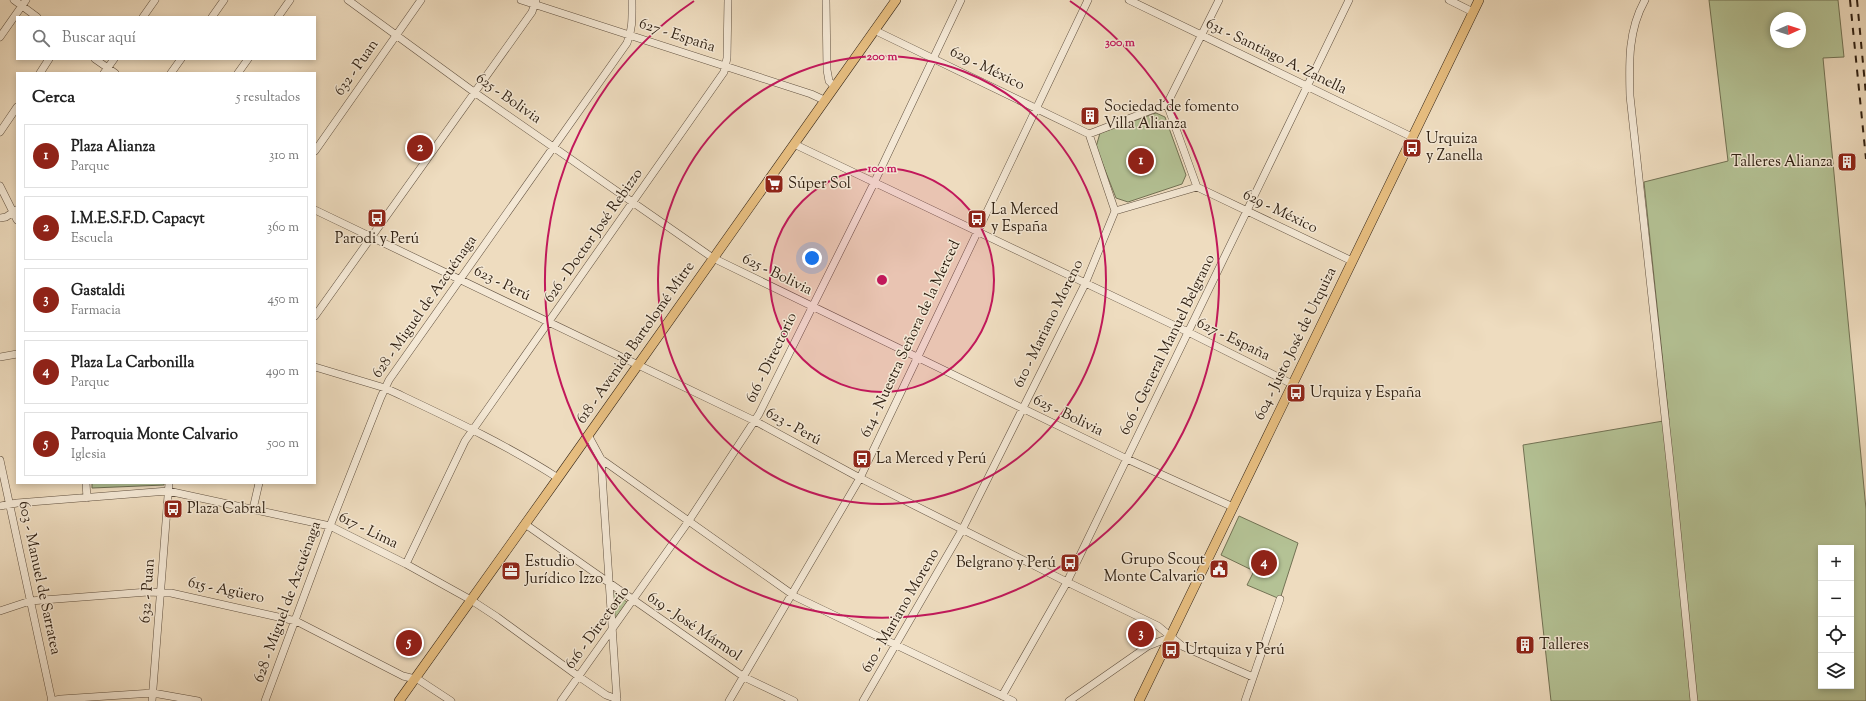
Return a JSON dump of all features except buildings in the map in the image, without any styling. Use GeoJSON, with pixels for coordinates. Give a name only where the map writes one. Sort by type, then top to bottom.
{"type":"FeatureCollection","features":[{"type":"Feature","properties":{"kind":"main road","name":"618 - Avenida Bartolomé Mitre"},"geometry":{"type":"LineString","coordinates":[[399,701],[526,524],[896,0]]}},
{"type":"Feature","properties":{"kind":"main road","name":"604 - Justo José de Urquiza"},"geometry":{"type":"LineString","coordinates":[[1139,701],[1479,0]]}},
{"type":"Feature","properties":{"kind":"street"},"geometry":{"type":"LineString","coordinates":[[14,0],[24,3],[35,16]]}},
{"type":"Feature","properties":{"kind":"street"},"geometry":{"type":"LineString","coordinates":[[145,16],[155,0]]}},
{"type":"Feature","properties":{"kind":"street"},"geometry":{"type":"LineString","coordinates":[[213,16],[224,0]]}},
{"type":"Feature","properties":{"kind":"street"},"geometry":{"type":"LineString","coordinates":[[279,16],[290,0]]}},
{"type":"Feature","properties":{"kind":"street","name":"625 - Bolivia"},"geometry":{"type":"LineString","coordinates":[[348,0],[474,92],[633,204],[713,258],[1127,459],[1233,507]]}},
{"type":"Feature","properties":{"kind":"street","name":"632 - Puan"},"geometry":{"type":"LineString","coordinates":[[316,150],[421,0]]}},
{"type":"Feature","properties":{"kind":"street","name":"627 - España"},"geometry":{"type":"LineString","coordinates":[[521,0],[536,2],[811,94],[824,100]]}},
{"type":"Feature","properties":{"kind":"street","name":"628 - Miguel de Azcuénaga"},"geometry":{"type":"LineString","coordinates":[[266,701],[330,526],[385,388],[393,374],[460,278],[627,43],[631,35],[632,0]]}},
{"type":"Feature","properties":{"kind":"street"},"geometry":{"type":"LineString","coordinates":[[727,67],[728,0]]}},
{"type":"Feature","properties":{"kind":"street"},"geometry":{"type":"LineString","coordinates":[[826,0],[827,70],[829,81],[834,86]]}},
{"type":"Feature","properties":{"kind":"street","name":"616 - Directorio"},"geometry":{"type":"LineString","coordinates":[[561,701],[688,522],[755,421],[811,306],[874,183],[961,0]]}},
{"type":"Feature","properties":{"kind":"street","name":"614 - Nuestra Señora de la Merced"},"geometry":{"type":"LineString","coordinates":[[730,701],[791,593],[860,478],[1088,0]]}},
{"type":"Feature","properties":{"kind":"street","name":"631 - Santiago A. Zanella"},"geometry":{"type":"LineString","coordinates":[[1129,0],[1412,137]]}},
{"type":"Feature","properties":{"kind":"street"},"geometry":{"type":"LineString","coordinates":[[1167,104],[1197,187],[1115,211],[1089,134],[1167,104],[1219,0]]}},
{"type":"Feature","properties":{"kind":"street","name":"606 - General Manuel Belgrano"},"geometry":{"type":"LineString","coordinates":[[1002,696],[1067,582],[1349,0]]}},
{"type":"Feature","properties":{"kind":"street"},"geometry":{"type":"LineString","coordinates":[[1449,0],[1473,12]]}},
{"type":"Feature","properties":{"kind":"street"},"geometry":{"type":"LineString","coordinates":[[1644,0],[1637,16],[1631,37],[1630,96],[1674,499],[1694,701]]}},
{"type":"Feature","properties":{"kind":"street"},"geometry":{"type":"LineString","coordinates":[[316,315],[536,2]]}},
{"type":"Feature","properties":{"kind":"street"},"geometry":{"type":"LineString","coordinates":[[0,37],[24,3]]}},
{"type":"Feature","properties":{"kind":"street","name":"629 - México"},"geometry":{"type":"LineString","coordinates":[[874,30],[1089,134]]}},
{"type":"Feature","properties":{"kind":"street"},"geometry":{"type":"LineString","coordinates":[[41,72],[49,60]]}},
{"type":"Feature","properties":{"kind":"street"},"geometry":{"type":"LineString","coordinates":[[96,60],[106,70],[113,60]]}},
{"type":"Feature","properties":{"kind":"street"},"geometry":{"type":"LineString","coordinates":[[172,72],[180,60]]}},
{"type":"Feature","properties":{"kind":"street"},"geometry":{"type":"LineString","coordinates":[[239,72],[247,60]]}},
{"type":"Feature","properties":{"kind":"street","name":"626 - Doctor José Rebizzo"},"geometry":{"type":"LineString","coordinates":[[406,564],[456,458],[472,430],[633,204],[727,67]]}},
{"type":"Feature","properties":{"kind":"street"},"geometry":{"type":"LineString","coordinates":[[0,132],[16,108]]}},
{"type":"Feature","properties":{"kind":"street","name":"627 - España"},"geometry":{"type":"LineString","coordinates":[[794,144],[1188,332],[1292,384]]}},
{"type":"Feature","properties":{"kind":"street"},"geometry":{"type":"LineString","coordinates":[[0,186],[15,211],[0,218]]}},
{"type":"Feature","properties":{"kind":"street","name":"629 - México"},"geometry":{"type":"LineString","coordinates":[[1197,187],[1352,261]]}},
{"type":"Feature","properties":{"kind":"street","name":"623 - Perú"},"geometry":{"type":"LineString","coordinates":[[316,210],[460,278],[755,421],[860,478],[962,530],[1158,626],[1182,646],[1253,677]]}},
{"type":"Feature","properties":{"kind":"street","name":"610 - Mariano Moreno"},"geometry":{"type":"LineString","coordinates":[[863,701],[962,530],[1085,284],[1115,211]]}},
{"type":"Feature","properties":{"kind":"street"},"geometry":{"type":"LineString","coordinates":[[0,357],[16,354]]}},
{"type":"Feature","properties":{"kind":"street"},"geometry":{"type":"LineString","coordinates":[[316,367],[385,388],[472,430],[536,464],[558,478]]}},
{"type":"Feature","properties":{"kind":"street"},"geometry":{"type":"LineString","coordinates":[[588,435],[601,459],[617,700]]}},
{"type":"Feature","properties":{"kind":"street"},"geometry":{"type":"LineString","coordinates":[[601,459],[688,522],[791,593],[1013,701]]}},
{"type":"Feature","properties":{"kind":"street","name":"603 - Manuel de Sarratea"},"geometry":{"type":"LineString","coordinates":[[0,460],[52,701]]}},
{"type":"Feature","properties":{"kind":"street"},"geometry":{"type":"LineString","coordinates":[[86,484],[87,498]]}},
{"type":"Feature","properties":{"kind":"street","name":"632 - Puan"},"geometry":{"type":"LineString","coordinates":[[153,697],[169,484]]}},
{"type":"Feature","properties":{"kind":"street"},"geometry":{"type":"LineString","coordinates":[[253,509],[259,484]]}},
{"type":"Feature","properties":{"kind":"street","name":"617 - Lima"},"geometry":{"type":"LineString","coordinates":[[0,506],[168,491],[330,526],[406,564],[471,600],[502,620],[578,676],[606,695],[617,700]]}},
{"type":"Feature","properties":{"kind":"street","name":"619 - José Mármol"},"geometry":{"type":"LineString","coordinates":[[526,524],[633,601],[744,677],[794,701]]}},
{"type":"Feature","properties":{"kind":"street","name":"615 - Agüero"},"geometry":{"type":"LineString","coordinates":[[0,611],[30,601],[160,592],[296,621],[403,676],[430,686],[451,701]]}},
{"type":"Feature","properties":{"kind":"street"},"geometry":{"type":"LineString","coordinates":[[1245,701],[1280,598]]}},
{"type":"Feature","properties":{"kind":"street"},"geometry":{"type":"LineString","coordinates":[[1069,701],[1148,646],[1170,637]]}},
{"type":"Feature","properties":{"kind":"street"},"geometry":{"type":"LineString","coordinates":[[52,701],[153,697],[198,701]]}},
{"type":"Feature","properties":{"kind":"green space"},"geometry":{"type":"Polygon","coordinates":[[[1709,0],[1838,0],[1844,57],[1823,58],[1866,509],[1866,701],[1551,701],[1523,445],[1669,420],[1644,182],[1728,161],[1709,0]]]}},
{"type":"Feature","properties":{"kind":"green space"},"geometry":{"type":"Polygon","coordinates":[[[1156,113],[1165,117],[1186,175],[1182,184],[1128,202],[1116,198],[1096,147],[1100,133],[1156,113]]]}},
{"type":"Feature","properties":{"kind":"green space"},"geometry":{"type":"Polygon","coordinates":[[[92,484],[164,484],[164,485],[92,488],[92,484]]]}},
{"type":"Feature","properties":{"kind":"green space"},"geometry":{"type":"Polygon","coordinates":[[[1239,516],[1298,543],[1280,599],[1247,585],[1254,571],[1221,555],[1239,516]]]}},
{"type":"Feature","properties":{"kind":"green space"},"geometry":{"type":"Polygon","coordinates":[[[612,591],[627,602],[614,620],[612,591]]]}},
{"type":"Feature","properties":{"kind":"railway"},"geometry":{"type":"LineString","coordinates":[[1850,0],[1866,159]]}},
{"type":"Feature","properties":{"kind":"railway"},"geometry":{"type":"LineString","coordinates":[[1857,0],[1866,95]]}},
{"type":"Feature","properties":{"kind":"place","name":"Sociedad de fomento Villa Alianza"},"geometry":{"type":"Point","coordinates":[1090,116]}},
{"type":"Feature","properties":{"kind":"place","name":"I.M.E.S.F.D. Capacyt"},"geometry":{"type":"Point","coordinates":[420,148]}},
{"type":"Feature","properties":{"kind":"place","name":"Urquiza y Zanella"},"geometry":{"type":"Point","coordinates":[1412,148]}},
{"type":"Feature","properties":{"kind":"place","name":"Plaza Alianza"},"geometry":{"type":"Point","coordinates":[1141,161]}},
{"type":"Feature","properties":{"kind":"place","name":"Talleres Alianza"},"geometry":{"type":"Point","coordinates":[1847,162]}},
{"type":"Feature","properties":{"kind":"place","name":"Súper Sol"},"geometry":{"type":"Point","coordinates":[774,184]}},
{"type":"Feature","properties":{"kind":"place","name":"Parodi y Perú"},"geometry":{"type":"Point","coordinates":[377,218]}},
{"type":"Feature","properties":{"kind":"place","name":"La Merced y España"},"geometry":{"type":"Point","coordinates":[977,219]}},
{"type":"Feature","properties":{"kind":"place","name":"Urquiza y España"},"geometry":{"type":"Point","coordinates":[1296,393]}},
{"type":"Feature","properties":{"kind":"place","name":"La Merced y Perú"},"geometry":{"type":"Point","coordinates":[862,459]}},
{"type":"Feature","properties":{"kind":"place","name":"Plaza Cabral"},"geometry":{"type":"Point","coordinates":[173,509]}},
{"type":"Feature","properties":{"kind":"place","name":"Belgrano y Perú"},"geometry":{"type":"Point","coordinates":[1070,563]}},
{"type":"Feature","properties":{"kind":"place","name":"Plaza La Carbonilla"},"geometry":{"type":"Point","coordinates":[1264,563]}},
{"type":"Feature","properties":{"kind":"place","name":"Grupo Scout Monte Calvario"},"geometry":{"type":"Point","coordinates":[1219,569]}},
{"type":"Feature","properties":{"kind":"place","name":"Estudio Jurídico Izzo"},"geometry":{"type":"Point","coordinates":[511,571]}},
{"type":"Feature","properties":{"kind":"place","name":"Gastaldi"},"geometry":{"type":"Point","coordinates":[1141,634]}},
{"type":"Feature","properties":{"kind":"place","name":"Parroquia Monte Calvario"},"geometry":{"type":"Point","coordinates":[409,643]}},
{"type":"Feature","properties":{"kind":"place","name":"Talleres"},"geometry":{"type":"Point","coordinates":[1525,645]}},
{"type":"Feature","properties":{"kind":"place","name":"Urtquiza y Perú"},"geometry":{"type":"Point","coordinates":[1171,650]}}]}
